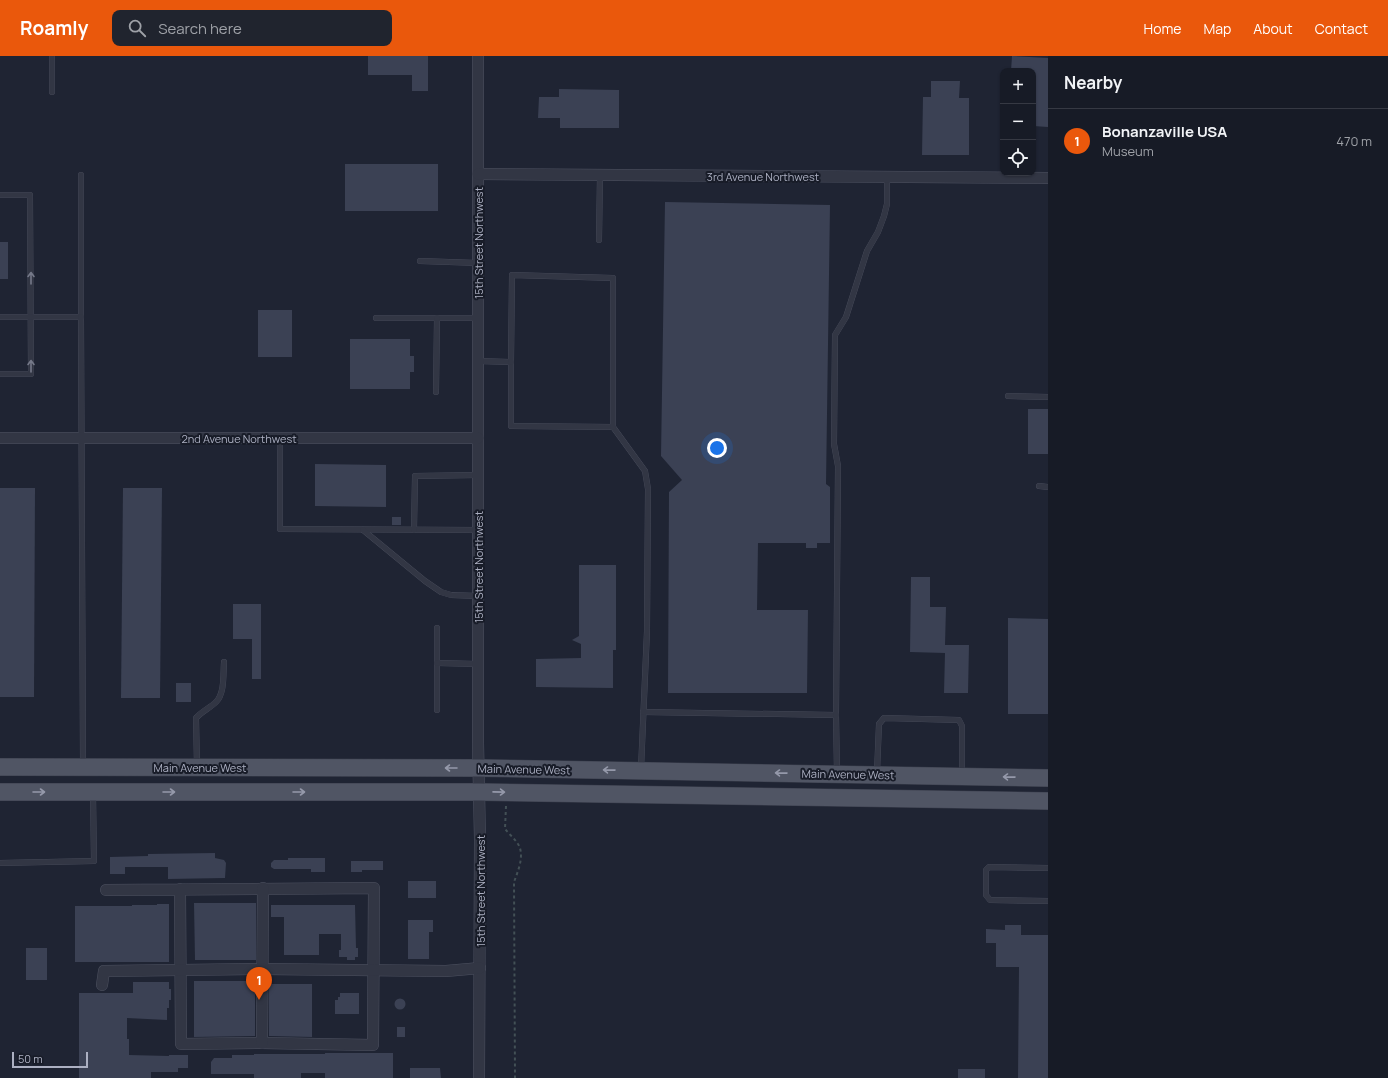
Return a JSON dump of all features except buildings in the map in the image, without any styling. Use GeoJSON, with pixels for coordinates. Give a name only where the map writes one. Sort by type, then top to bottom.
{"type":"FeatureCollection","features":[{"type":"Feature","properties":{"kind":"main road","name":"Main Avenue West"},"geometry":{"type":"LineString","coordinates":[[0,767],[480,768],[1048,778]]}},
{"type":"Feature","properties":{"kind":"main road"},"geometry":{"type":"LineString","coordinates":[[0,792],[479,792],[1048,801]]}},
{"type":"Feature","properties":{"kind":"street","name":"15th Street Northwest"},"geometry":{"type":"LineString","coordinates":[[478,56],[478,742],[480,768],[480,1078]]}},
{"type":"Feature","properties":{"kind":"street","name":"3rd Avenue Northwest"},"geometry":{"type":"LineString","coordinates":[[478,174],[1048,178]]}},
{"type":"Feature","properties":{"kind":"street","name":"2nd Avenue Northwest"},"geometry":{"type":"LineString","coordinates":[[0,438],[478,438]]}},
{"type":"Feature","properties":{"kind":"street"},"geometry":{"type":"LineString","coordinates":[[106,890],[180,888],[374,888],[373,1044],[181,1044],[180,888]]}},
{"type":"Feature","properties":{"kind":"street"},"geometry":{"type":"LineString","coordinates":[[262,888],[262,1043]]}},
{"type":"Feature","properties":{"kind":"street"},"geometry":{"type":"LineString","coordinates":[[102,984],[104,971],[262,969],[446,971],[480,968]]}},
{"type":"Feature","properties":{"kind":"lane"},"geometry":{"type":"LineString","coordinates":[[52,56],[52,92]]}},
{"type":"Feature","properties":{"kind":"lane"},"geometry":{"type":"LineString","coordinates":[[599,240],[600,175]]}},
{"type":"Feature","properties":{"kind":"lane"},"geometry":{"type":"LineString","coordinates":[[81,176],[83,767]]}},
{"type":"Feature","properties":{"kind":"lane"},"geometry":{"type":"LineString","coordinates":[[837,774],[838,466],[834,444],[835,334],[846,317],[867,251],[878,232],[884,216],[886,204],[886,177]]}},
{"type":"Feature","properties":{"kind":"lane"},"geometry":{"type":"LineString","coordinates":[[0,195],[30,195],[31,317],[31,374],[0,374]]}},
{"type":"Feature","properties":{"kind":"lane"},"geometry":{"type":"LineString","coordinates":[[420,261],[478,263]]}},
{"type":"Feature","properties":{"kind":"lane"},"geometry":{"type":"LineString","coordinates":[[613,427],[511,426],[512,275],[613,278],[613,427],[645,471],[648,489],[647,631],[641,771]]}},
{"type":"Feature","properties":{"kind":"lane"},"geometry":{"type":"LineString","coordinates":[[0,317],[81,317]]}},
{"type":"Feature","properties":{"kind":"lane"},"geometry":{"type":"LineString","coordinates":[[376,318],[478,318]]}},
{"type":"Feature","properties":{"kind":"lane"},"geometry":{"type":"LineString","coordinates":[[436,392],[437,318]]}},
{"type":"Feature","properties":{"kind":"lane"},"geometry":{"type":"LineString","coordinates":[[478,361],[511,362]]}},
{"type":"Feature","properties":{"kind":"lane"},"geometry":{"type":"LineString","coordinates":[[1008,396],[1048,397]]}},
{"type":"Feature","properties":{"kind":"lane"},"geometry":{"type":"LineString","coordinates":[[280,438],[280,529],[478,530]]}},
{"type":"Feature","properties":{"kind":"lane"},"geometry":{"type":"LineString","coordinates":[[414,530],[415,476],[478,475]]}},
{"type":"Feature","properties":{"kind":"lane"},"geometry":{"type":"LineString","coordinates":[[1039,486],[1048,486]]}},
{"type":"Feature","properties":{"kind":"lane"},"geometry":{"type":"LineString","coordinates":[[363,530],[425,581],[441,592],[451,595],[478,596]]}},
{"type":"Feature","properties":{"kind":"lane"},"geometry":{"type":"LineString","coordinates":[[437,628],[437,710]]}},
{"type":"Feature","properties":{"kind":"lane"},"geometry":{"type":"LineString","coordinates":[[197,767],[196,718],[215,703],[221,694],[224,662]]}},
{"type":"Feature","properties":{"kind":"lane"},"geometry":{"type":"LineString","coordinates":[[437,663],[478,664]]}},
{"type":"Feature","properties":{"kind":"lane"},"geometry":{"type":"LineString","coordinates":[[643,712],[836,714]]}},
{"type":"Feature","properties":{"kind":"lane"},"geometry":{"type":"LineString","coordinates":[[877,775],[879,724],[884,718],[959,720],[962,726],[962,776]]}},
{"type":"Feature","properties":{"kind":"lane"},"geometry":{"type":"LineString","coordinates":[[0,863],[94,861],[93,792]]}},
{"type":"Feature","properties":{"kind":"lane"},"geometry":{"type":"LineString","coordinates":[[1048,868],[989,867],[986,870],[986,895],[990,900],[1048,901]]}},
{"type":"Feature","properties":{"kind":"path"},"geometry":{"type":"LineString","coordinates":[[506,806],[505,829],[518,844],[520,851],[520,866],[514,882],[515,1078]]}},
{"type":"Feature","properties":{"kind":"place","name":"Bonanzaville USA"},"geometry":{"type":"Point","coordinates":[259,1000]}}]}
